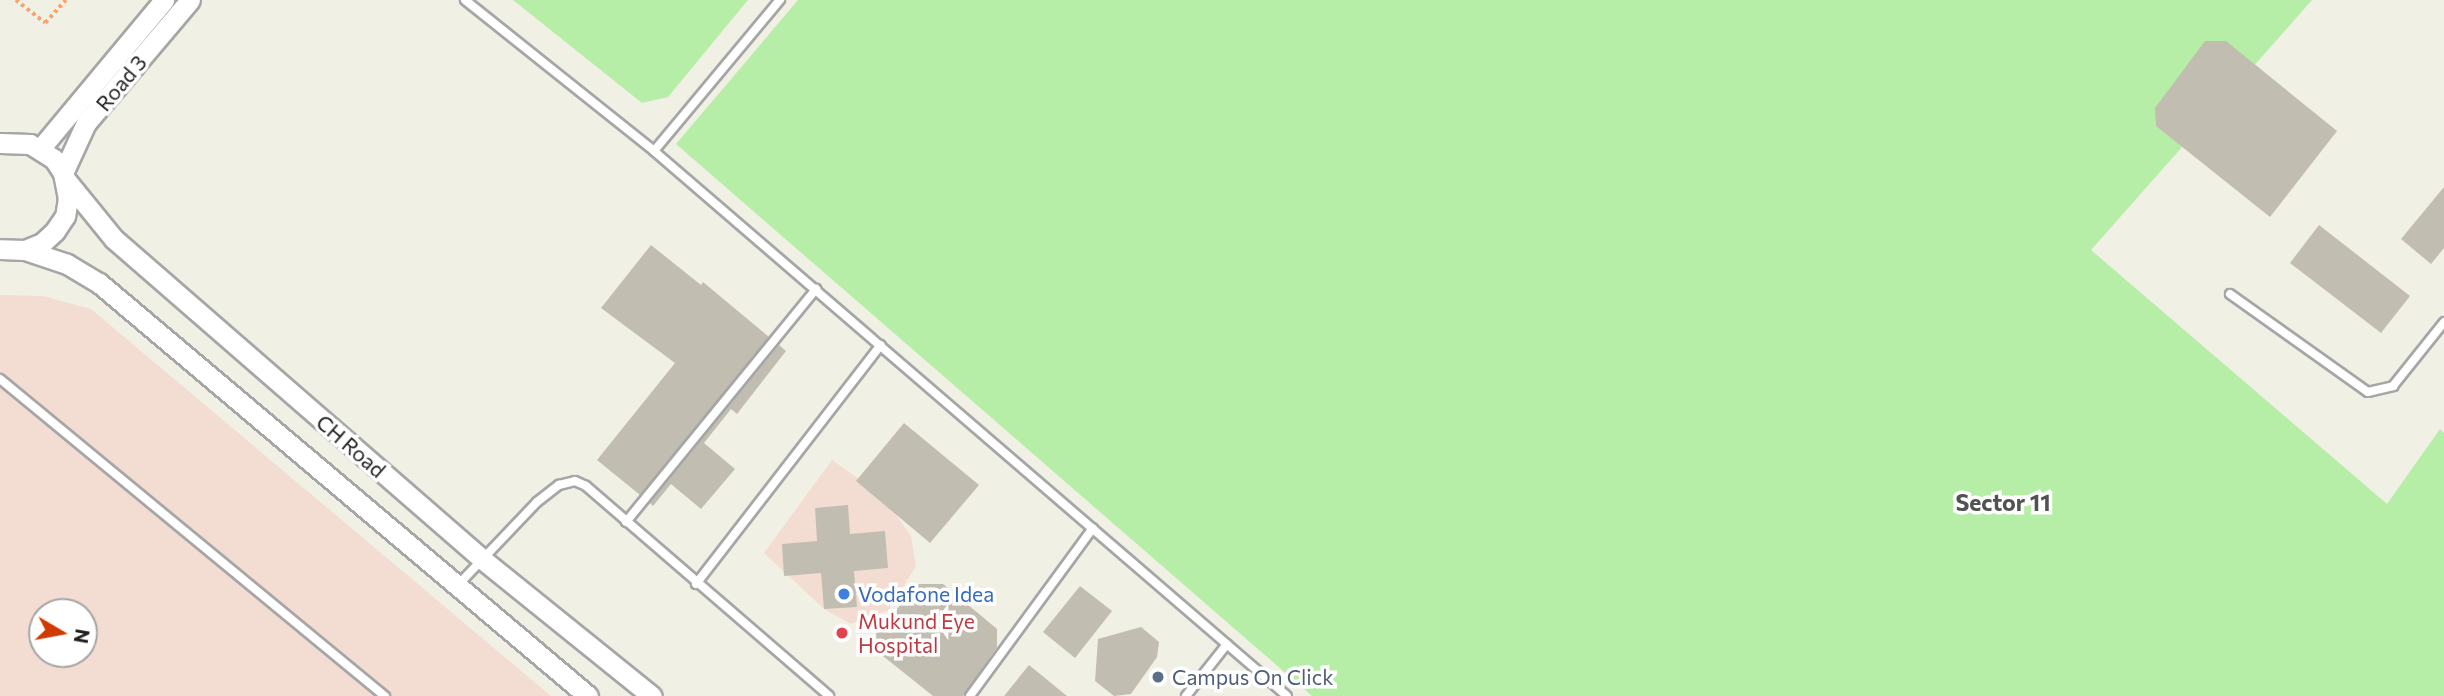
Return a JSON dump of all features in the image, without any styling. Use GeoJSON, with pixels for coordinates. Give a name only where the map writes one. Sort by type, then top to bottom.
{"type":"FeatureCollection","features":[{"type":"Feature","properties":{"kind":"street","name":"Road 3"},"geometry":{"type":"LineString","coordinates":[[40,149],[164,0]]}},
{"type":"Feature","properties":{"kind":"street","name":"Road 3"},"geometry":{"type":"LineString","coordinates":[[64,176],[86,123],[190,0]]}},
{"type":"Feature","properties":{"kind":"street","name":"CH Road"},"geometry":{"type":"LineString","coordinates":[[6,140],[40,149],[54,159],[64,176],[114,239],[482,559],[652,696]]}},
{"type":"Feature","properties":{"kind":"street"},"geometry":{"type":"LineString","coordinates":[[25,250],[42,243],[55,231],[65,216],[68,198],[64,176]]}},
{"type":"Feature","properties":{"kind":"street","name":"CH Road"},"geometry":{"type":"LineString","coordinates":[[0,249],[25,250],[67,264],[99,283],[588,696]]}},
{"type":"Feature","properties":{"kind":"lane"},"geometry":{"type":"LineString","coordinates":[[464,0],[654,151],[1287,696]]}},
{"type":"Feature","properties":{"kind":"lane"},"geometry":{"type":"LineString","coordinates":[[654,151],[780,0]]}},
{"type":"Feature","properties":{"kind":"lane"},"geometry":{"type":"LineString","coordinates":[[626,522],[816,289]]}},
{"type":"Feature","properties":{"kind":"lane"},"geometry":{"type":"LineString","coordinates":[[2230,293],[2368,392],[2393,386],[2444,322]]}},
{"type":"Feature","properties":{"kind":"lane"},"geometry":{"type":"LineString","coordinates":[[696,584],[881,345]]}},
{"type":"Feature","properties":{"kind":"lane"},"geometry":{"type":"LineString","coordinates":[[0,379],[385,696]]}},
{"type":"Feature","properties":{"kind":"lane"},"geometry":{"type":"LineString","coordinates":[[457,586],[537,502],[559,485],[575,481],[586,486],[696,584],[829,696]]}},
{"type":"Feature","properties":{"kind":"lane"},"geometry":{"type":"LineString","coordinates":[[970,696],[1093,528]]}},
{"type":"Feature","properties":{"kind":"lane"},"geometry":{"type":"LineString","coordinates":[[1186,696],[1227,645]]}},
{"type":"Feature","properties":{"kind":"path"},"geometry":{"type":"LineString","coordinates":[[16,0],[45,23],[65,0]]}},
{"type":"Feature","properties":{"kind":"shaded area"},"geometry":{"type":"Polygon","coordinates":[[[0,295],[43,296],[91,309],[551,696],[0,696],[0,295]]]}},
{"type":"Feature","properties":{"kind":"shaded area"},"geometry":{"type":"Polygon","coordinates":[[[832,460],[876,491],[897,516],[911,536],[916,566],[889,610],[851,624],[824,609],[764,553],[832,460]]]}},
{"type":"Feature","properties":{"kind":"green space"},"geometry":{"type":"Polygon","coordinates":[[[513,0],[748,0],[668,97],[642,103],[513,0]]]}},
{"type":"Feature","properties":{"kind":"green space"},"geometry":{"type":"Polygon","coordinates":[[[798,0],[2312,0],[2091,250],[2387,504],[2440,429],[2444,433],[2444,696],[1312,696],[676,144],[798,0]]]}},
{"type":"Feature","properties":{"kind":"building"},"geometry":{"type":"Polygon","coordinates":[[[2205,41],[2226,41],[2337,131],[2270,217],[2156,126],[2155,108],[2205,41]]]}},
{"type":"Feature","properties":{"kind":"building"},"geometry":{"type":"Polygon","coordinates":[[[2444,187],[2444,248],[2431,264],[2401,239],[2444,187]]]}},
{"type":"Feature","properties":{"kind":"building"},"geometry":{"type":"Polygon","coordinates":[[[2319,225],[2410,296],[2381,333],[2290,263],[2319,225]]]}},
{"type":"Feature","properties":{"kind":"building"},"geometry":{"type":"Polygon","coordinates":[[[651,245],[701,285],[703,282],[769,337],[640,495],[597,460],[675,363],[601,308],[651,245]]]}},
{"type":"Feature","properties":{"kind":"building"},"geometry":{"type":"Polygon","coordinates":[[[779,345],[786,351],[737,414],[731,409],[704,443],[735,469],[701,509],[671,484],[653,506],[650,503],[779,345]]]}},
{"type":"Feature","properties":{"kind":"building"},"geometry":{"type":"Polygon","coordinates":[[[904,423],[979,485],[930,543],[856,481],[904,423]]]}},
{"type":"Feature","properties":{"kind":"building"},"geometry":{"type":"Polygon","coordinates":[[[848,505],[850,534],[885,531],[888,568],[854,571],[857,607],[824,609],[821,573],[784,576],[782,544],[817,541],[815,508],[848,505]]]}},
{"type":"Feature","properties":{"kind":"building"},"geometry":{"type":"Polygon","coordinates":[[[918,584],[943,584],[997,629],[997,647],[963,696],[933,696],[878,652],[876,634],[918,584]]]}},
{"type":"Feature","properties":{"kind":"building"},"geometry":{"type":"Polygon","coordinates":[[[1080,586],[1112,611],[1075,658],[1043,632],[1080,586]]]}},
{"type":"Feature","properties":{"kind":"building"},"geometry":{"type":"Polygon","coordinates":[[[1141,627],[1159,642],[1157,657],[1131,694],[1114,696],[1095,681],[1098,639],[1141,627]]]}},
{"type":"Feature","properties":{"kind":"building"},"geometry":{"type":"Polygon","coordinates":[[[1029,665],[1067,696],[1004,696],[1029,665]]]}},
{"type":"Feature","properties":{"kind":"place","name":"Vodafone Idea"},"geometry":{"type":"Point","coordinates":[844,594]}},
{"type":"Feature","properties":{"kind":"place","name":"Mukund Eye Hospital"},"geometry":{"type":"Point","coordinates":[842,633]}},
{"type":"Feature","properties":{"kind":"place","name":"Campus On Click"},"geometry":{"type":"Point","coordinates":[1158,677]}},
{"type":"Feature","properties":{"kind":"district","name":"Sector 11"},"geometry":{"type":"Point","coordinates":[2003,502]}}]}
